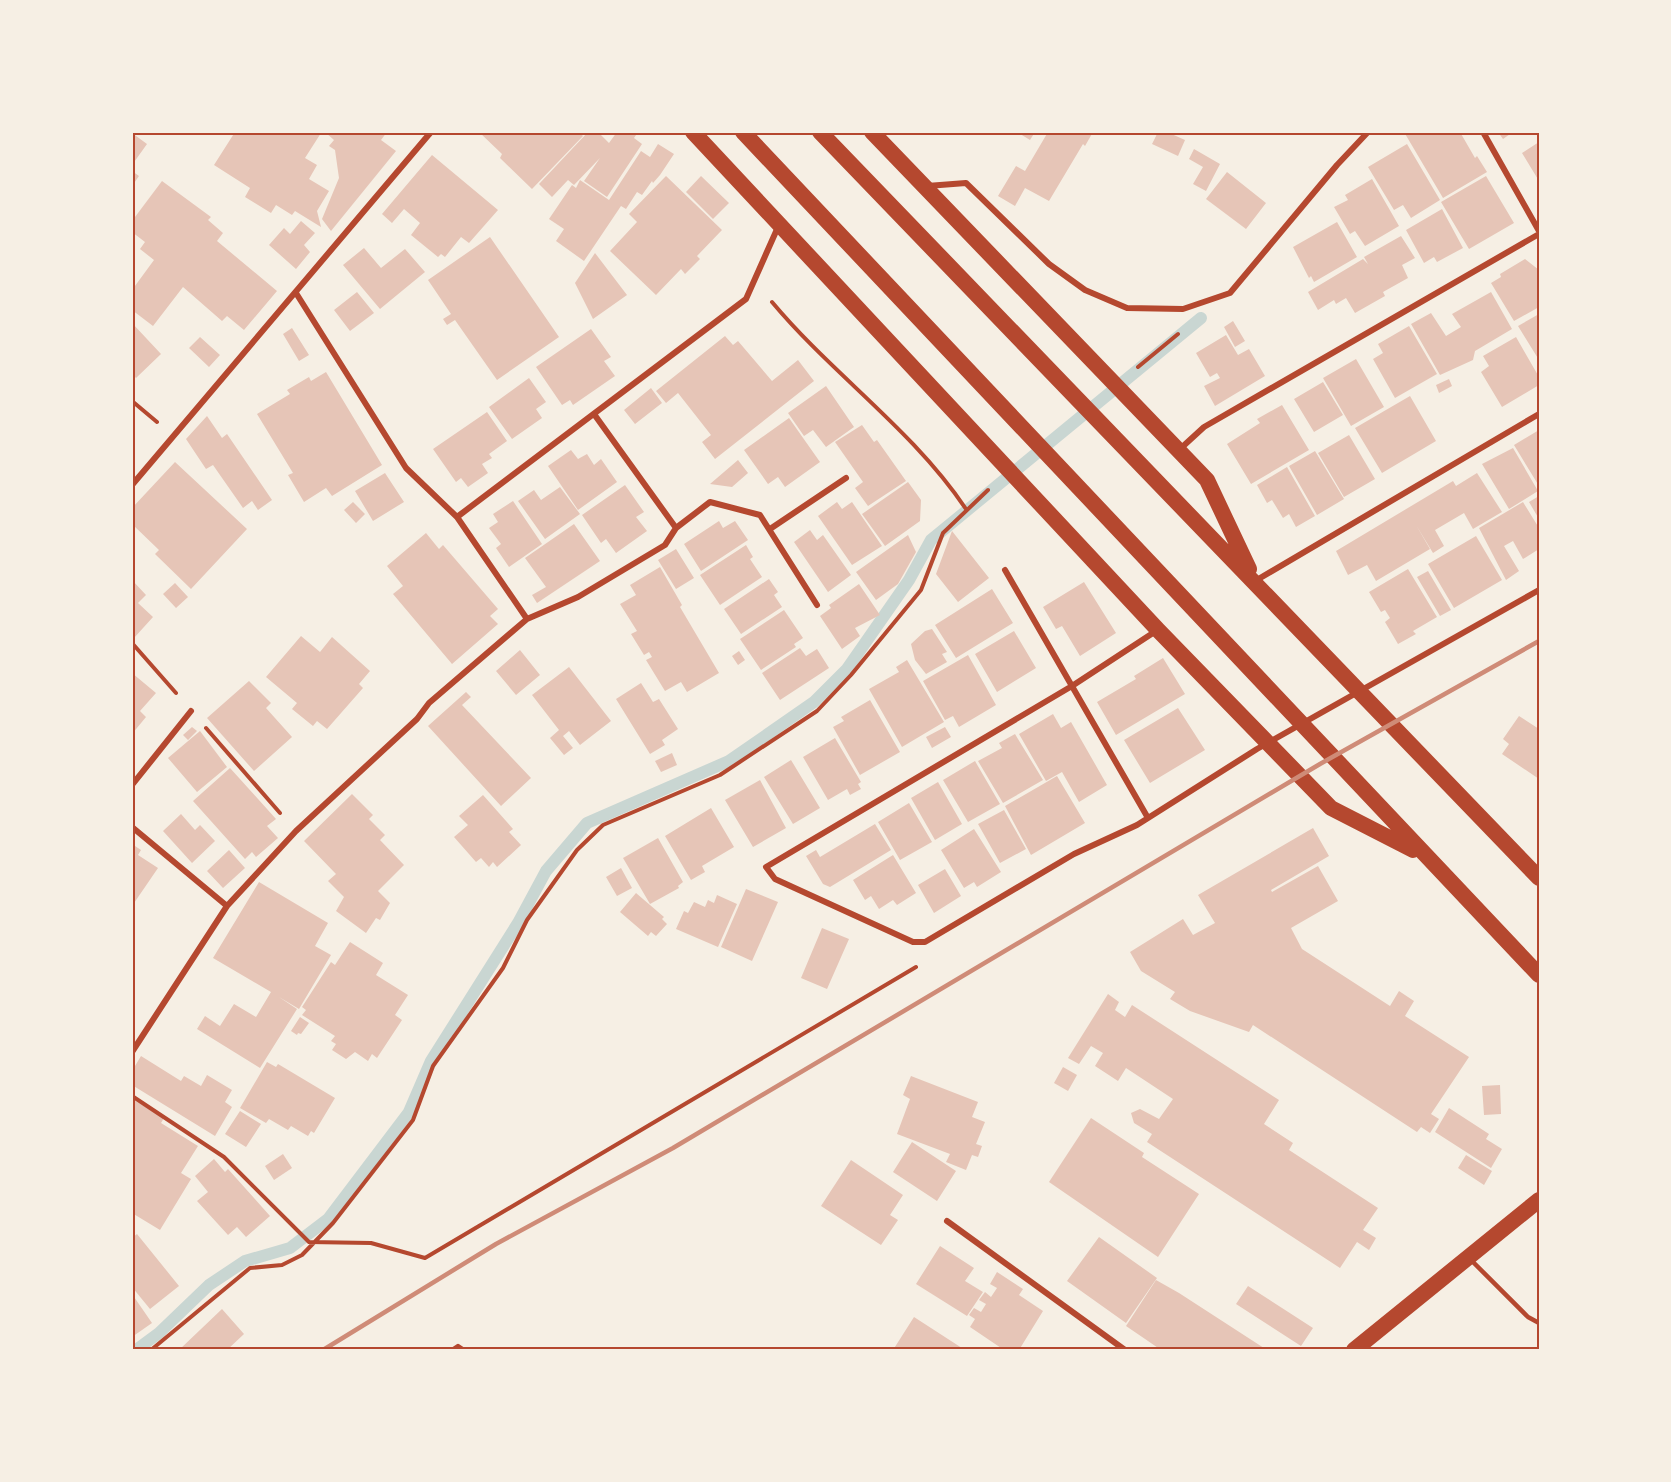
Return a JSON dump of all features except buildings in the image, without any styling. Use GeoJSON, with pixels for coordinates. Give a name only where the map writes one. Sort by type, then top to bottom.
{"type":"FeatureCollection","features":[{"type":"Feature","properties":{"kind":"highway"},"geometry":{"type":"LineString","coordinates":[[693,132],[1158,630],[1331,808],[1427,857]]}},
{"type":"Feature","properties":{"kind":"highway"},"geometry":{"type":"LineString","coordinates":[[743,132],[1539,975]]}},
{"type":"Feature","properties":{"kind":"highway"},"geometry":{"type":"LineString","coordinates":[[820,132],[1539,878]]}},
{"type":"Feature","properties":{"kind":"highway"},"geometry":{"type":"LineString","coordinates":[[872,132],[1207,480],[1255,581]]}},
{"type":"Feature","properties":{"kind":"highway"},"geometry":{"type":"LineString","coordinates":[[1354,1350],[1539,1200]]}},
{"type":"Feature","properties":{"kind":"street"},"geometry":{"type":"LineString","coordinates":[[132,485],[431,132]]}},
{"type":"Feature","properties":{"kind":"street"},"geometry":{"type":"LineString","coordinates":[[924,186],[966,183],[1049,264],[1084,290],[1127,308],[1183,309],[1230,293],[1337,165],[1368,132]]}},
{"type":"Feature","properties":{"kind":"street"},"geometry":{"type":"LineString","coordinates":[[1179,451],[1204,427],[1539,232],[1483,132]]}},
{"type":"Feature","properties":{"kind":"street"},"geometry":{"type":"LineString","coordinates":[[457,517],[746,299],[779,224]]}},
{"type":"Feature","properties":{"kind":"street"},"geometry":{"type":"LineString","coordinates":[[296,293],[406,468],[457,517],[527,619]]}},
{"type":"Feature","properties":{"kind":"street"},"geometry":{"type":"LineString","coordinates":[[594,414],[676,528]]}},
{"type":"Feature","properties":{"kind":"street"},"geometry":{"type":"LineString","coordinates":[[1255,581],[1539,414]]}},
{"type":"Feature","properties":{"kind":"street"},"geometry":{"type":"LineString","coordinates":[[770,529],[846,478]]}},
{"type":"Feature","properties":{"kind":"street"},"geometry":{"type":"LineString","coordinates":[[132,1052],[226,906],[296,831],[417,719],[429,703],[527,619],[578,597],[665,545],[676,528],[710,502],[760,515],[817,604]]}},
{"type":"Feature","properties":{"kind":"street"},"geometry":{"type":"LineString","coordinates":[[1005,570],[1148,818]]}},
{"type":"Feature","properties":{"kind":"street"},"geometry":{"type":"LineString","coordinates":[[1158,630],[1072,686],[766,867],[775,879],[914,942],[925,942],[1074,854],[1148,818],[1267,744],[1539,590]]}},
{"type":"Feature","properties":{"kind":"street"},"geometry":{"type":"LineString","coordinates":[[132,785],[191,711]]}},
{"type":"Feature","properties":{"kind":"street"},"geometry":{"type":"LineString","coordinates":[[132,827],[226,906]]}},
{"type":"Feature","properties":{"kind":"street"},"geometry":{"type":"LineString","coordinates":[[947,1221],[1125,1350]]}},
{"type":"Feature","properties":{"kind":"lane"},"geometry":{"type":"LineString","coordinates":[[1468,1257],[1528,1317],[1539,1323]]}},
{"type":"Feature","properties":{"kind":"lane"},"geometry":{"type":"LineString","coordinates":[[452,1350],[458,1346],[464,1350]]}},
{"type":"Feature","properties":{"kind":"path"},"geometry":{"type":"LineString","coordinates":[[151,1350],[250,1268],[282,1265],[302,1255],[315,1242],[413,1120],[433,1066],[503,968],[527,920],[577,850],[603,825],[720,775],[817,711],[851,675],[921,590],[943,533],[966,509],[942,474],[881,410],[794,328],[754,282]]}},
{"type":"Feature","properties":{"kind":"path"},"geometry":{"type":"LineString","coordinates":[[132,643],[296,831]]}},
{"type":"Feature","properties":{"kind":"path"},"geometry":{"type":"LineString","coordinates":[[132,1095],[224,1157],[309,1242],[371,1243],[425,1258],[923,962],[927,952],[925,942]]}},
{"type":"Feature","properties":{"kind":"waterway"},"geometry":{"type":"LineString","coordinates":[[136,1350],[159,1333],[209,1285],[245,1261],[290,1248],[328,1219],[409,1112],[431,1061],[518,923],[546,871],[587,823],[729,761],[814,702],[847,669],[909,580],[931,540],[1201,318]]}},
{"type":"Feature","properties":{"kind":"railway"},"geometry":{"type":"LineString","coordinates":[[323,1350],[496,1244],[673,1148],[1320,764],[1539,641]]}}]}
